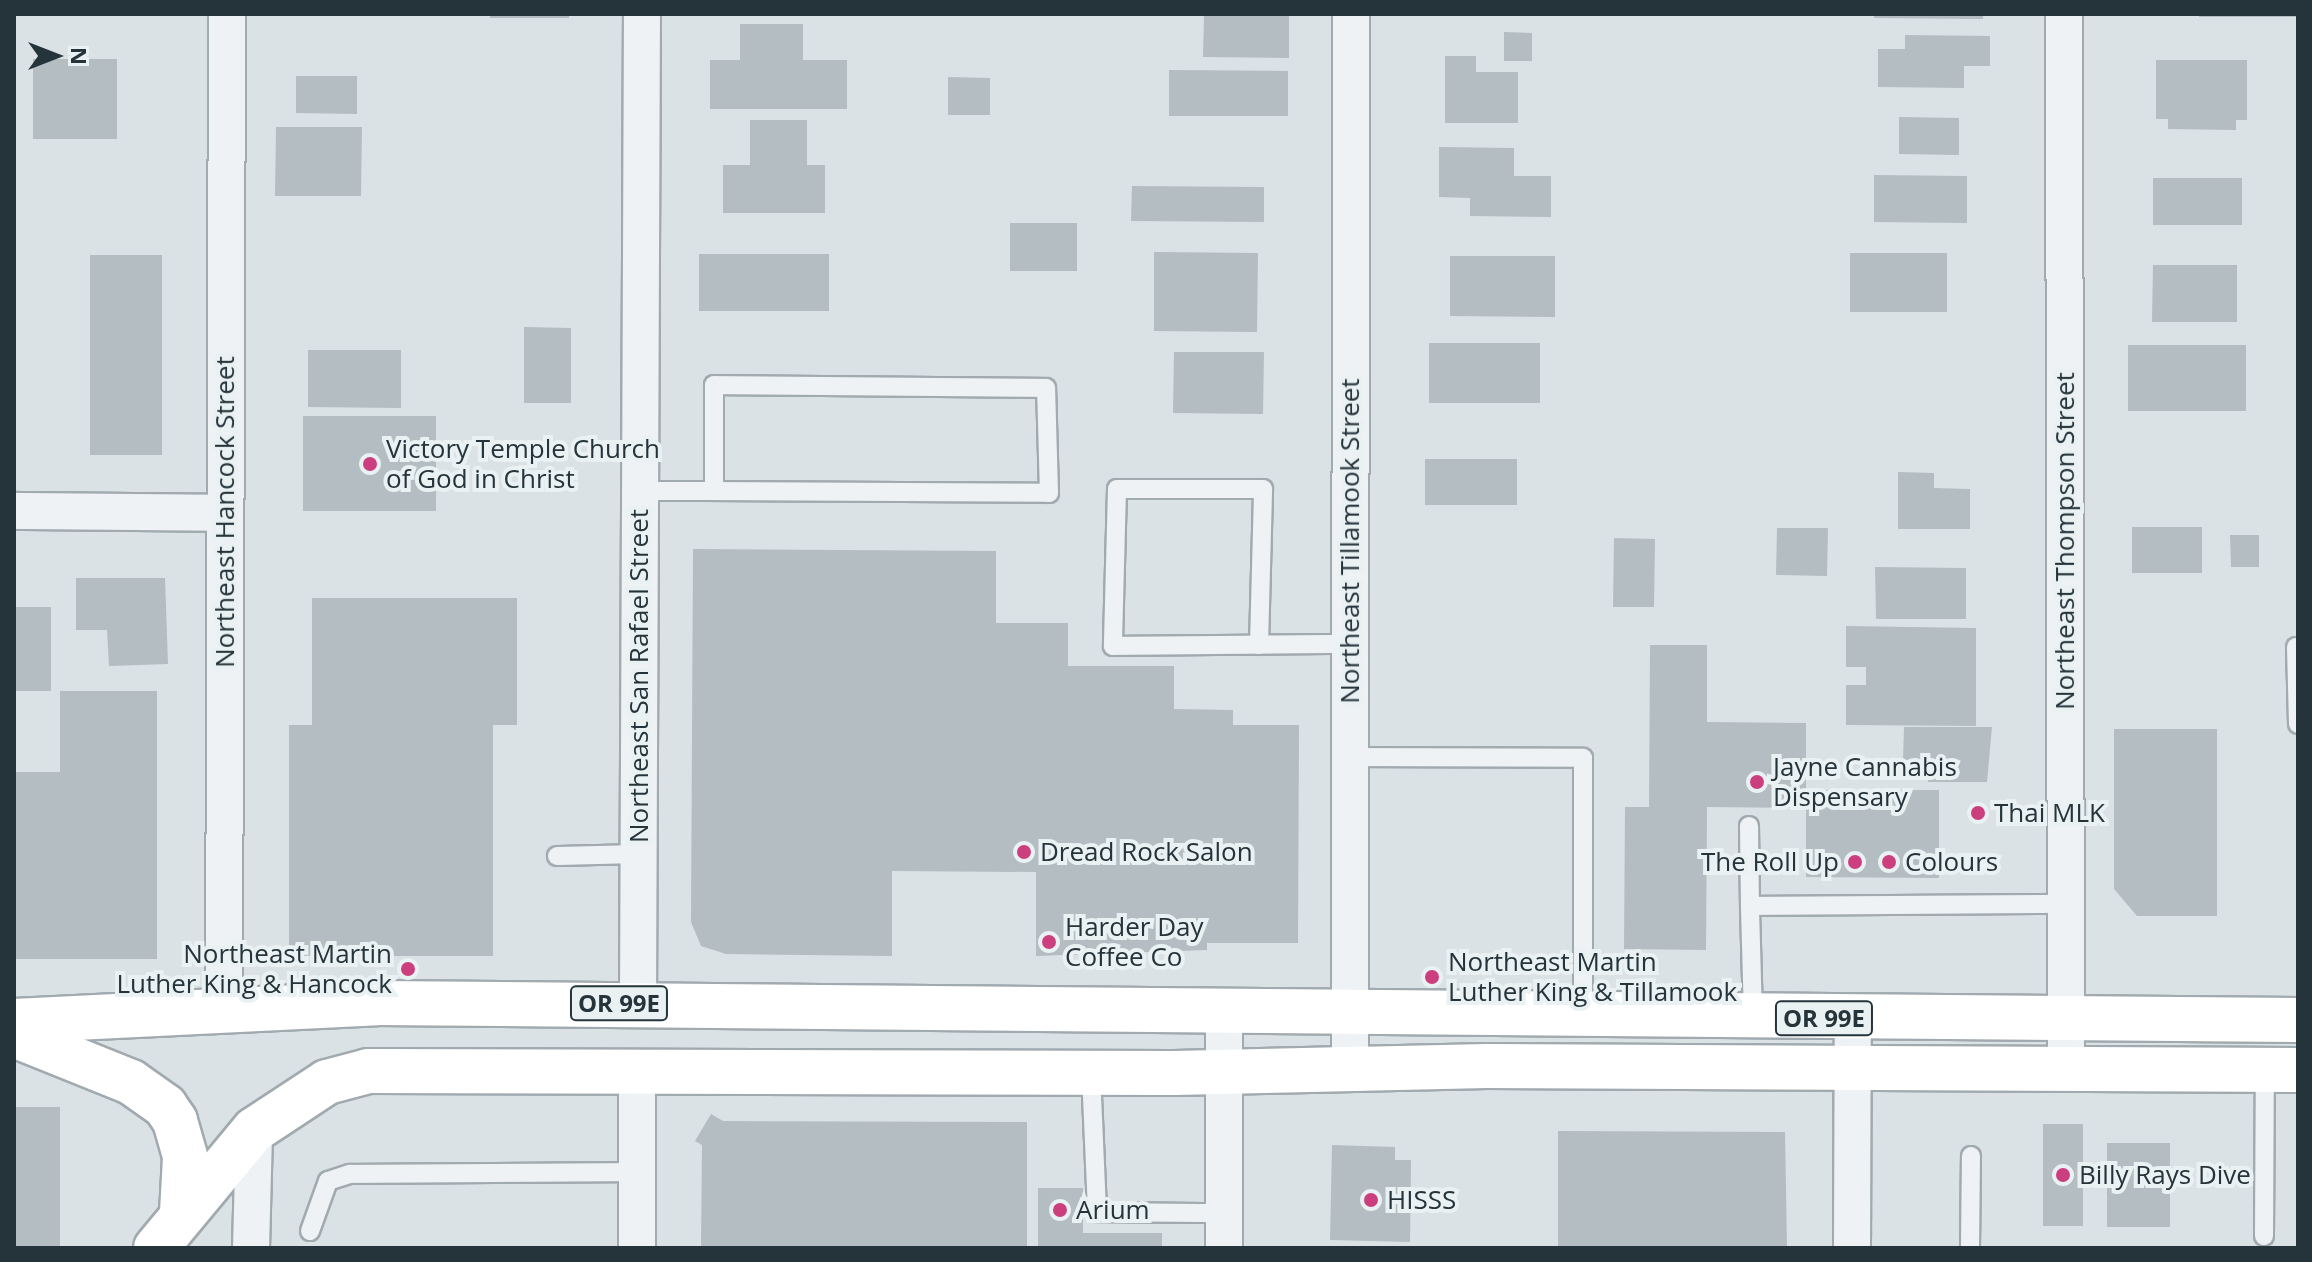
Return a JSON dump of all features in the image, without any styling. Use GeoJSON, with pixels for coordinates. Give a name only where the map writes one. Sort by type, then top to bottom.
{"type":"FeatureCollection","features":[{"type":"Feature","properties":{"kind":"main road","name":"OR 99E"},"geometry":{"type":"LineString","coordinates":[[14,1021],[377,1003],[1224,1008],[1583,1017],[2298,1020]]}},
{"type":"Feature","properties":{"kind":"main road"},"geometry":{"type":"LineString","coordinates":[[14,1035],[131,1082],[165,1106],[175,1121],[185,1157],[182,1213]]}},
{"type":"Feature","properties":{"kind":"main road","name":"OR 99E"},"geometry":{"type":"LineString","coordinates":[[156,1248],[254,1130],[313,1090],[368,1071],[2282,1070]]}},
{"type":"Feature","properties":{"kind":"street","name":"Northeast Hancock Street"},"geometry":{"type":"LineString","coordinates":[[224,1010],[227,14]]}},
{"type":"Feature","properties":{"kind":"street","name":"Northeast San Rafael Street"},"geometry":{"type":"LineString","coordinates":[[638,1003],[642,14]]}},
{"type":"Feature","properties":{"kind":"street","name":"Northeast Tillamook Street"},"geometry":{"type":"LineString","coordinates":[[1350,1069],[1351,14]]}},
{"type":"Feature","properties":{"kind":"street","name":"Northeast Thompson Street"},"geometry":{"type":"LineString","coordinates":[[2064,14],[2066,1069]]}},
{"type":"Feature","properties":{"kind":"street"},"geometry":{"type":"LineString","coordinates":[[14,511],[225,513]]}},
{"type":"Feature","properties":{"kind":"street"},"geometry":{"type":"LineString","coordinates":[[1224,1008],[1224,1230]]}},
{"type":"Feature","properties":{"kind":"street"},"geometry":{"type":"LineString","coordinates":[[1852,1248],[1853,1018]]}},
{"type":"Feature","properties":{"kind":"street"},"geometry":{"type":"LineString","coordinates":[[637,1072],[637,1248]]}},
{"type":"Feature","properties":{"kind":"street"},"geometry":{"type":"LineString","coordinates":[[251,1248],[254,1130]]}},
{"type":"Feature","properties":{"kind":"lane"},"geometry":{"type":"LineString","coordinates":[[640,491],[1049,493],[1046,388],[714,385],[714,491]]}},
{"type":"Feature","properties":{"kind":"lane"},"geometry":{"type":"LineString","coordinates":[[1259,645],[1263,489],[1117,489],[1113,646],[1259,645],[1349,644]]}},
{"type":"Feature","properties":{"kind":"lane"},"geometry":{"type":"LineString","coordinates":[[2296,647],[2298,724]]}},
{"type":"Feature","properties":{"kind":"lane"},"geometry":{"type":"LineString","coordinates":[[1349,757],[1583,758],[1583,1017]]}},
{"type":"Feature","properties":{"kind":"lane"},"geometry":{"type":"LineString","coordinates":[[1749,826],[1753,1018]]}},
{"type":"Feature","properties":{"kind":"lane"},"geometry":{"type":"LineString","coordinates":[[557,856],[639,854]]}},
{"type":"Feature","properties":{"kind":"lane"},"geometry":{"type":"LineString","coordinates":[[1750,906],[2066,904]]}},
{"type":"Feature","properties":{"kind":"lane"},"geometry":{"type":"LineString","coordinates":[[2264,1236],[2282,1070]]}},
{"type":"Feature","properties":{"kind":"lane"},"geometry":{"type":"LineString","coordinates":[[1091,1073],[1097,1212],[1224,1230]]}},
{"type":"Feature","properties":{"kind":"lane"},"geometry":{"type":"LineString","coordinates":[[1970,1248],[1971,1156]]}},
{"type":"Feature","properties":{"kind":"lane"},"geometry":{"type":"LineString","coordinates":[[310,1231],[328,1181],[350,1174],[637,1172]]}},
{"type":"Feature","properties":{"kind":"building"},"geometry":{"type":"Polygon","coordinates":[[[490,14],[569,14],[569,18],[490,18],[490,14]]]}},
{"type":"Feature","properties":{"kind":"building"},"geometry":{"type":"Polygon","coordinates":[[[1874,14],[1983,14],[1983,19],[1874,18],[1874,14]]]}},
{"type":"Feature","properties":{"kind":"building"},"geometry":{"type":"Polygon","coordinates":[[[2199,14],[2298,14],[2298,17],[2199,17],[2199,14]]]}},
{"type":"Feature","properties":{"kind":"building"},"geometry":{"type":"Polygon","coordinates":[[[1204,15],[1289,15],[1289,58],[1203,57],[1204,15]]]}},
{"type":"Feature","properties":{"kind":"building"},"geometry":{"type":"Polygon","coordinates":[[[740,24],[803,24],[803,60],[847,60],[847,109],[710,109],[710,60],[740,60],[740,24]]]}},
{"type":"Feature","properties":{"kind":"building"},"geometry":{"type":"Polygon","coordinates":[[[1504,32],[1532,33],[1532,61],[1504,61],[1504,32]]]}},
{"type":"Feature","properties":{"kind":"building"},"geometry":{"type":"Polygon","coordinates":[[[1905,35],[1990,36],[1990,66],[1964,66],[1964,88],[1878,87],[1878,49],[1905,49],[1905,35]]]}},
{"type":"Feature","properties":{"kind":"building"},"geometry":{"type":"Polygon","coordinates":[[[1445,56],[1476,56],[1476,72],[1518,72],[1518,123],[1445,123],[1445,56]]]}},
{"type":"Feature","properties":{"kind":"building"},"geometry":{"type":"Polygon","coordinates":[[[33,59],[117,59],[117,139],[33,139],[33,59]]]}},
{"type":"Feature","properties":{"kind":"building"},"geometry":{"type":"Polygon","coordinates":[[[2156,60],[2247,60],[2247,120],[2236,120],[2236,130],[2168,129],[2168,119],[2156,119],[2156,60]]]}},
{"type":"Feature","properties":{"kind":"building"},"geometry":{"type":"Polygon","coordinates":[[[1169,70],[1288,71],[1288,116],[1169,116],[1169,70]]]}},
{"type":"Feature","properties":{"kind":"building"},"geometry":{"type":"Polygon","coordinates":[[[296,76],[357,76],[357,114],[296,113],[296,76]]]}},
{"type":"Feature","properties":{"kind":"building"},"geometry":{"type":"Polygon","coordinates":[[[948,77],[990,78],[990,115],[948,115],[948,77]]]}},
{"type":"Feature","properties":{"kind":"building"},"geometry":{"type":"Polygon","coordinates":[[[1899,117],[1959,118],[1959,155],[1899,154],[1899,117]]]}},
{"type":"Feature","properties":{"kind":"building"},"geometry":{"type":"Polygon","coordinates":[[[750,120],[807,120],[807,165],[825,165],[825,213],[723,213],[723,165],[750,165],[750,120]]]}},
{"type":"Feature","properties":{"kind":"building"},"geometry":{"type":"Polygon","coordinates":[[[276,127],[362,127],[361,196],[275,196],[276,127]]]}},
{"type":"Feature","properties":{"kind":"building"},"geometry":{"type":"Polygon","coordinates":[[[1439,147],[1514,148],[1514,176],[1551,176],[1551,217],[1470,216],[1470,198],[1439,197],[1439,147]]]}},
{"type":"Feature","properties":{"kind":"building"},"geometry":{"type":"Polygon","coordinates":[[[1874,175],[1967,176],[1967,223],[1874,222],[1874,175]]]}},
{"type":"Feature","properties":{"kind":"building"},"geometry":{"type":"Polygon","coordinates":[[[2153,178],[2242,178],[2242,225],[2153,225],[2153,178]]]}},
{"type":"Feature","properties":{"kind":"building"},"geometry":{"type":"Polygon","coordinates":[[[1132,186],[1264,187],[1264,222],[1131,221],[1132,186]]]}},
{"type":"Feature","properties":{"kind":"building"},"geometry":{"type":"Polygon","coordinates":[[[1010,223],[1077,223],[1077,271],[1010,271],[1010,223]]]}},
{"type":"Feature","properties":{"kind":"building"},"geometry":{"type":"Polygon","coordinates":[[[1154,252],[1258,253],[1257,332],[1154,331],[1154,252]]]}},
{"type":"Feature","properties":{"kind":"building"},"geometry":{"type":"Polygon","coordinates":[[[1850,253],[1947,253],[1947,312],[1850,312],[1850,253]]]}},
{"type":"Feature","properties":{"kind":"building"},"geometry":{"type":"Polygon","coordinates":[[[699,254],[829,254],[829,311],[699,311],[699,254]]]}},
{"type":"Feature","properties":{"kind":"building"},"geometry":{"type":"Polygon","coordinates":[[[90,255],[162,255],[162,455],[90,455],[90,255]]]}},
{"type":"Feature","properties":{"kind":"building"},"geometry":{"type":"Polygon","coordinates":[[[1450,256],[1555,256],[1555,317],[1450,316],[1450,256]]]}},
{"type":"Feature","properties":{"kind":"building"},"geometry":{"type":"Polygon","coordinates":[[[2153,265],[2237,265],[2237,322],[2152,322],[2153,265]]]}},
{"type":"Feature","properties":{"kind":"building"},"geometry":{"type":"Polygon","coordinates":[[[524,327],[571,328],[571,403],[524,403],[524,327]]]}},
{"type":"Feature","properties":{"kind":"building"},"geometry":{"type":"Polygon","coordinates":[[[1429,343],[1540,343],[1540,403],[1429,403],[1429,343]]]}},
{"type":"Feature","properties":{"kind":"building"},"geometry":{"type":"Polygon","coordinates":[[[2128,345],[2246,345],[2246,411],[2128,411],[2128,345]]]}},
{"type":"Feature","properties":{"kind":"building"},"geometry":{"type":"Polygon","coordinates":[[[308,350],[401,350],[401,408],[308,407],[308,350]]]}},
{"type":"Feature","properties":{"kind":"building"},"geometry":{"type":"Polygon","coordinates":[[[1174,352],[1264,352],[1263,414],[1173,413],[1174,352]]]}},
{"type":"Feature","properties":{"kind":"building","name":"Victory Temple Church of God in Christ"},"geometry":{"type":"Polygon","coordinates":[[[303,416],[436,416],[436,511],[303,511],[303,416]]]}},
{"type":"Feature","properties":{"kind":"building"},"geometry":{"type":"Polygon","coordinates":[[[1425,459],[1517,459],[1517,505],[1425,505],[1425,459]]]}},
{"type":"Feature","properties":{"kind":"building"},"geometry":{"type":"Polygon","coordinates":[[[1898,472],[1934,473],[1934,488],[1970,489],[1970,529],[1898,529],[1898,472]]]}},
{"type":"Feature","properties":{"kind":"building"},"geometry":{"type":"Polygon","coordinates":[[[2132,527],[2202,527],[2202,573],[2132,573],[2132,527]]]}},
{"type":"Feature","properties":{"kind":"building"},"geometry":{"type":"Polygon","coordinates":[[[1777,528],[1828,528],[1827,576],[1776,575],[1777,528]]]}},
{"type":"Feature","properties":{"kind":"building"},"geometry":{"type":"Polygon","coordinates":[[[2230,535],[2259,535],[2259,567],[2231,567],[2230,535]]]}},
{"type":"Feature","properties":{"kind":"building"},"geometry":{"type":"Polygon","coordinates":[[[1614,538],[1655,539],[1654,607],[1613,607],[1614,538]]]}},
{"type":"Feature","properties":{"kind":"building"},"geometry":{"type":"Polygon","coordinates":[[[693,549],[996,551],[996,623],[1068,623],[1068,666],[1174,666],[1174,709],[1233,710],[1233,725],[1299,725],[1298,943],[1207,943],[1207,950],[1036,956],[1036,872],[892,871],[892,956],[726,954],[701,946],[691,922],[693,549]]]}},
{"type":"Feature","properties":{"kind":"building"},"geometry":{"type":"Polygon","coordinates":[[[1875,567],[1966,568],[1966,619],[1876,619],[1875,567]]]}},
{"type":"Feature","properties":{"kind":"building"},"geometry":{"type":"Polygon","coordinates":[[[76,578],[165,578],[168,664],[109,666],[107,630],[76,630],[76,578]]]}},
{"type":"Feature","properties":{"kind":"building"},"geometry":{"type":"Polygon","coordinates":[[[312,598],[517,598],[517,725],[493,725],[493,956],[289,956],[289,725],[312,725],[312,598]]]}},
{"type":"Feature","properties":{"kind":"building"},"geometry":{"type":"Polygon","coordinates":[[[14,607],[51,607],[51,691],[14,691],[14,607]]]}},
{"type":"Feature","properties":{"kind":"building"},"geometry":{"type":"Polygon","coordinates":[[[1846,626],[1976,628],[1976,726],[1846,725],[1846,685],[1866,685],[1866,667],[1846,667],[1846,626]]]}},
{"type":"Feature","properties":{"kind":"building"},"geometry":{"type":"Polygon","coordinates":[[[1650,645],[1707,645],[1707,722],[1806,723],[1806,790],[1939,790],[1939,878],[1806,877],[1806,808],[1707,807],[1706,950],[1624,949],[1625,807],[1649,807],[1650,645]]]}},
{"type":"Feature","properties":{"kind":"building"},"geometry":{"type":"Polygon","coordinates":[[[60,691],[157,691],[157,959],[14,959],[14,772],[60,772],[60,691]]]}},
{"type":"Feature","properties":{"kind":"building"},"geometry":{"type":"Polygon","coordinates":[[[1904,727],[1992,727],[1987,782],[1928,782],[1928,761],[1903,761],[1904,727]]]}},
{"type":"Feature","properties":{"kind":"building"},"geometry":{"type":"Polygon","coordinates":[[[2114,729],[2217,729],[2217,916],[2137,916],[2114,889],[2114,729]]]}},
{"type":"Feature","properties":{"kind":"building"},"geometry":{"type":"Polygon","coordinates":[[[14,1107],[60,1107],[60,1248],[14,1248],[14,1107]]]}},
{"type":"Feature","properties":{"kind":"building"},"geometry":{"type":"Polygon","coordinates":[[[711,1114],[723,1121],[1027,1122],[1027,1248],[701,1248],[702,1145],[695,1141],[711,1114]]]}},
{"type":"Feature","properties":{"kind":"building","name":"Billy Rays Dive"},"geometry":{"type":"Polygon","coordinates":[[[2043,1124],[2083,1124],[2083,1226],[2043,1226],[2043,1124]]]}},
{"type":"Feature","properties":{"kind":"building"},"geometry":{"type":"Polygon","coordinates":[[[1558,1131],[1785,1132],[1787,1248],[1558,1248],[1558,1131]]]}},
{"type":"Feature","properties":{"kind":"building"},"geometry":{"type":"Polygon","coordinates":[[[2107,1143],[2170,1143],[2170,1227],[2107,1227],[2107,1143]]]}},
{"type":"Feature","properties":{"kind":"building","name":"HISSS"},"geometry":{"type":"Polygon","coordinates":[[[1332,1145],[1395,1147],[1395,1160],[1411,1160],[1410,1242],[1330,1240],[1332,1145]]]}},
{"type":"Feature","properties":{"kind":"building","name":"Arium"},"geometry":{"type":"Polygon","coordinates":[[[1038,1188],[1083,1188],[1083,1233],[1162,1233],[1162,1248],[1038,1248],[1038,1188]]]}},
{"type":"Feature","properties":{"kind":"place","name":"Victory Temple Church of God in Christ"},"geometry":{"type":"Point","coordinates":[370,464]}},
{"type":"Feature","properties":{"kind":"place","name":"Jayne Cannabis Dispensary"},"geometry":{"type":"Point","coordinates":[1757,782]}},
{"type":"Feature","properties":{"kind":"place","name":"Thai MLK"},"geometry":{"type":"Point","coordinates":[1978,813]}},
{"type":"Feature","properties":{"kind":"place","name":"Dread Rock Salon"},"geometry":{"type":"Point","coordinates":[1024,852]}},
{"type":"Feature","properties":{"kind":"place","name":"The Roll Up"},"geometry":{"type":"Point","coordinates":[1855,862]}},
{"type":"Feature","properties":{"kind":"place","name":"Colours"},"geometry":{"type":"Point","coordinates":[1889,862]}},
{"type":"Feature","properties":{"kind":"place","name":"Harder Day Coffee Co"},"geometry":{"type":"Point","coordinates":[1049,942]}},
{"type":"Feature","properties":{"kind":"place","name":"Northeast Martin Luther King & Hancock"},"geometry":{"type":"Point","coordinates":[408,969]}},
{"type":"Feature","properties":{"kind":"place","name":"Northeast Martin Luther King & Tillamook"},"geometry":{"type":"Point","coordinates":[1432,977]}},
{"type":"Feature","properties":{"kind":"place","name":"Billy Rays Dive"},"geometry":{"type":"Point","coordinates":[2063,1175]}},
{"type":"Feature","properties":{"kind":"place","name":"HISSS"},"geometry":{"type":"Point","coordinates":[1371,1200]}},
{"type":"Feature","properties":{"kind":"place","name":"Arium"},"geometry":{"type":"Point","coordinates":[1060,1210]}}]}
